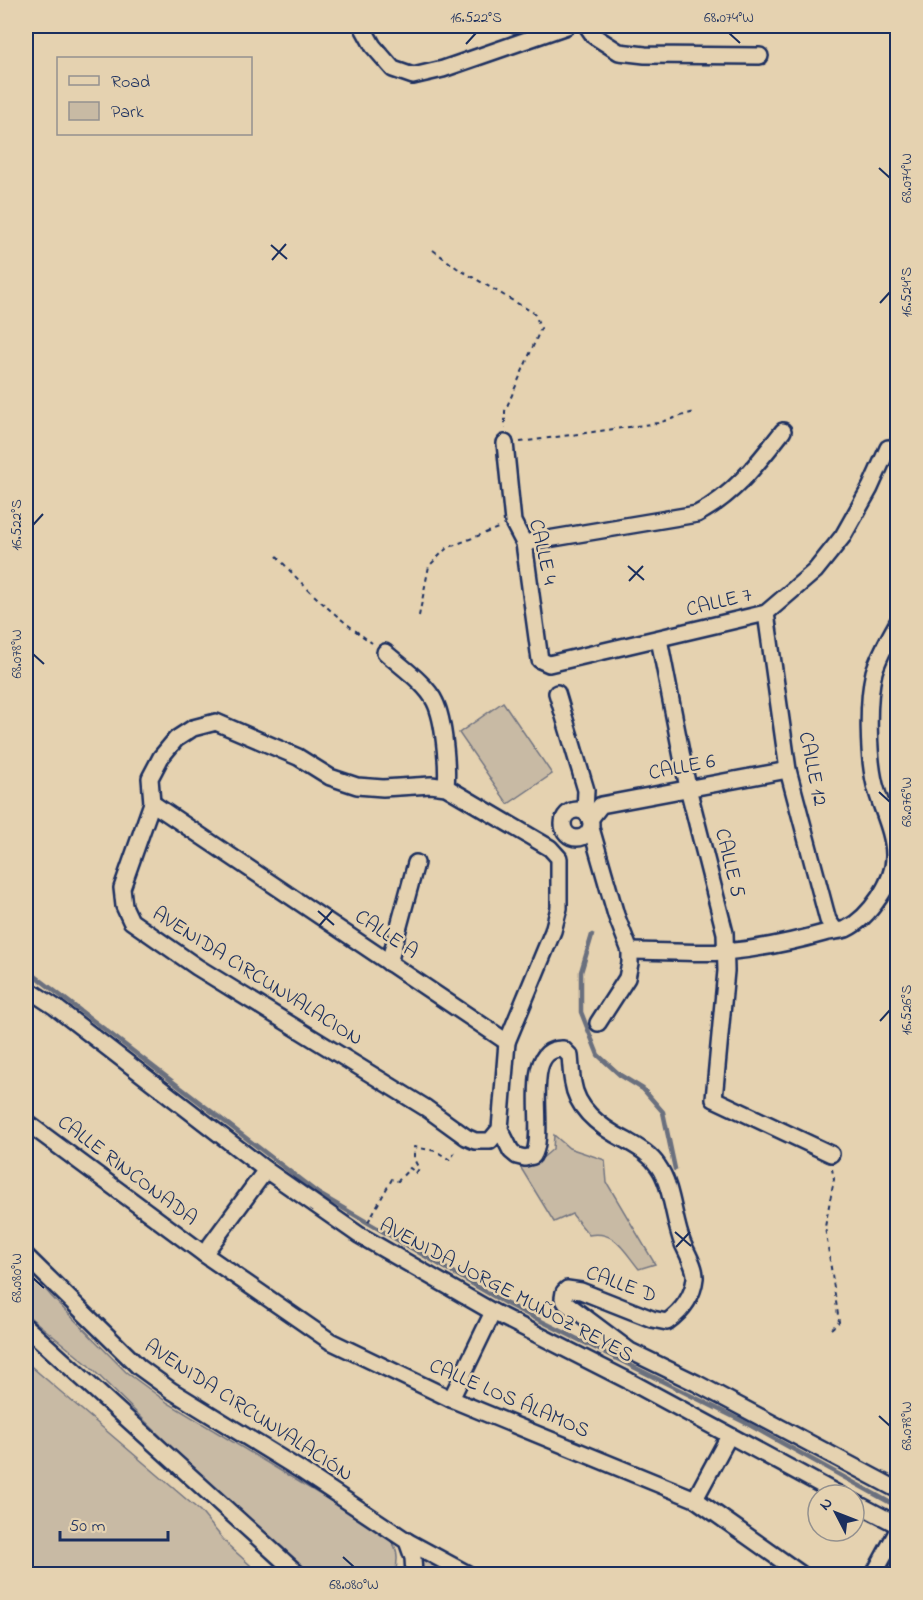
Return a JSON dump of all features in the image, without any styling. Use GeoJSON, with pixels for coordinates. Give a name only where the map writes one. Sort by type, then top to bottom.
{"type":"FeatureCollection","features":[{"type":"Feature","properties":{"kind":"street"},"geometry":{"type":"LineString","coordinates":[[362,26],[373,46],[393,69],[413,76],[442,69],[567,26]]}},
{"type":"Feature","properties":{"kind":"street"},"geometry":{"type":"LineString","coordinates":[[587,26],[594,36],[619,52],[645,55],[760,56]]}},
{"type":"Feature","properties":{"kind":"street"},"geometry":{"type":"LineString","coordinates":[[524,543],[697,514],[717,504],[751,472],[783,431]]}},
{"type":"Feature","properties":{"kind":"street","name":"CALLE 4"},"geometry":{"type":"LineString","coordinates":[[505,443],[513,522],[524,543],[540,660],[549,664]]}},
{"type":"Feature","properties":{"kind":"street","name":"CALLE 7"},"geometry":{"type":"LineString","coordinates":[[549,664],[766,613],[815,571],[843,536],[870,488],[888,448]]}},
{"type":"Feature","properties":{"kind":"street","name":"CALLE 12"},"geometry":{"type":"LineString","coordinates":[[766,613],[788,770],[828,920],[836,930]]}},
{"type":"Feature","properties":{"kind":"street"},"geometry":{"type":"LineString","coordinates":[[630,951],[725,952],[800,940],[836,930],[845,930],[862,917],[880,897],[890,879],[894,856],[890,833],[874,783],[869,742],[874,672],[897,622]]}},
{"type":"Feature","properties":{"kind":"street","name":"CALLE 5"},"geometry":{"type":"LineString","coordinates":[[659,639],[688,788],[724,933],[726,971],[714,1099],[831,1154]]}},
{"type":"Feature","properties":{"kind":"street"},"geometry":{"type":"LineString","coordinates":[[385,652],[435,701],[448,769],[446,786],[550,848],[559,858],[559,908],[553,931],[507,1042],[501,1129],[490,1142],[475,1141],[466,1137]]}},
{"type":"Feature","properties":{"kind":"street"},"geometry":{"type":"LineString","coordinates":[[557,693],[586,790],[589,820],[589,832],[582,837],[573,838],[566,832],[564,822],[574,810],[589,820],[616,915],[630,951],[627,978],[598,1023]]}},
{"type":"Feature","properties":{"kind":"street","name":"AVENIDA CIRCUNVALACION"},"geometry":{"type":"LineString","coordinates":[[446,786],[383,788],[357,786],[330,777],[298,756],[216,722],[193,728],[176,739],[160,757],[150,778],[152,803],[122,888],[124,906],[131,921],[197,967],[426,1108],[466,1137]]}},
{"type":"Feature","properties":{"kind":"street","name":"CALLE 6"},"geometry":{"type":"LineString","coordinates":[[589,820],[601,805],[788,770]]}},
{"type":"Feature","properties":{"kind":"street","name":"CALLE A"},"geometry":{"type":"LineString","coordinates":[[152,803],[507,1042]]}},
{"type":"Feature","properties":{"kind":"street"},"geometry":{"type":"LineString","coordinates":[[550,848],[566,832]]}},
{"type":"Feature","properties":{"kind":"street"},"geometry":{"type":"LineString","coordinates":[[389,963],[416,863]]}},
{"type":"Feature","properties":{"kind":"street","name":"AVENIDA JORGE MUÑOZ REYES"},"geometry":{"type":"LineString","coordinates":[[26,988],[55,1007],[266,1170],[359,1235],[493,1312],[629,1381],[817,1483]]}},
{"type":"Feature","properties":{"kind":"street","name":"CALLE D"},"geometry":{"type":"LineString","coordinates":[[501,1129],[511,1151],[525,1158],[533,1156],[537,1150],[538,1140],[536,1098],[541,1067],[545,1055],[554,1049],[563,1049],[570,1056],[573,1085],[578,1101],[587,1113],[603,1127],[646,1152],[660,1168],[670,1196],[677,1230],[696,1275],[685,1306],[667,1322],[652,1319],[581,1291],[567,1289],[563,1298],[630,1351]]}},
{"type":"Feature","properties":{"kind":"street","name":"CALLE RINCONADA"},"geometry":{"type":"LineString","coordinates":[[26,1122],[204,1254]]}},
{"type":"Feature","properties":{"kind":"street"},"geometry":{"type":"LineString","coordinates":[[204,1254],[266,1170]]}},
{"type":"Feature","properties":{"kind":"street","name":"CALLE LOS ÁLAMOS"},"geometry":{"type":"LineString","coordinates":[[204,1254],[330,1341],[452,1399],[696,1499],[801,1575]]}},
{"type":"Feature","properties":{"kind":"street","name":"AVENIDA CIRCUNVALACIÓN"},"geometry":{"type":"LineString","coordinates":[[26,1256],[138,1367],[407,1541],[468,1575]]}},
{"type":"Feature","properties":{"kind":"street"},"geometry":{"type":"LineString","coordinates":[[452,1399],[493,1312]]}},
{"type":"Feature","properties":{"kind":"street"},"geometry":{"type":"LineString","coordinates":[[26,1327],[298,1575]]}},
{"type":"Feature","properties":{"kind":"street","name":"AVENIDA JORGE MUÑOZ REYES"},"geometry":{"type":"LineString","coordinates":[[630,1351],[696,1383],[897,1490]]}},
{"type":"Feature","properties":{"kind":"street"},"geometry":{"type":"LineString","coordinates":[[696,1499],[729,1436]]}},
{"type":"Feature","properties":{"kind":"street"},"geometry":{"type":"LineString","coordinates":[[866,1508],[897,1525]]}},
{"type":"Feature","properties":{"kind":"street"},"geometry":{"type":"LineString","coordinates":[[874,1575],[897,1530]]}},
{"type":"Feature","properties":{"kind":"street"},"geometry":{"type":"LineString","coordinates":[[407,1541],[413,1558],[414,1575]]}},
{"type":"Feature","properties":{"kind":"path"},"geometry":{"type":"LineString","coordinates":[[433,250],[457,268],[534,313],[541,328],[505,411],[505,443],[658,423],[694,412]]}},
{"type":"Feature","properties":{"kind":"path"},"geometry":{"type":"LineString","coordinates":[[418,616],[429,566],[447,548],[475,535],[499,528]]}},
{"type":"Feature","properties":{"kind":"path"},"geometry":{"type":"LineString","coordinates":[[277,556],[303,586],[350,628],[385,652]]}},
{"type":"Feature","properties":{"kind":"path"},"geometry":{"type":"LineString","coordinates":[[367,1224],[392,1179],[398,1181],[410,1168],[416,1173],[419,1170],[414,1160],[414,1147],[436,1151],[450,1160],[466,1137]]}},
{"type":"Feature","properties":{"kind":"path"},"geometry":{"type":"LineString","coordinates":[[831,1154],[834,1179],[825,1227],[839,1322],[831,1329]]}},
{"type":"Feature","properties":{"kind":"green space"},"geometry":{"type":"Polygon","coordinates":[[[503,702],[552,774],[508,804],[459,733],[503,702]]]}},
{"type":"Feature","properties":{"kind":"green space"},"geometry":{"type":"Polygon","coordinates":[[[554,1135],[569,1148],[605,1160],[607,1183],[655,1264],[639,1269],[618,1243],[606,1236],[589,1235],[572,1214],[554,1222],[516,1160],[540,1160],[553,1149],[554,1135]]]}},
{"type":"Feature","properties":{"kind":"green space"},"geometry":{"type":"Polygon","coordinates":[[[26,1266],[51,1296],[126,1372],[168,1403],[387,1537],[397,1552],[395,1574],[311,1574],[264,1538],[86,1363],[26,1314],[26,1266]]]}},
{"type":"Feature","properties":{"kind":"green space"},"geometry":{"type":"Polygon","coordinates":[[[26,1362],[200,1511],[228,1545],[260,1574],[26,1574],[26,1362]]]}},
{"type":"Feature","properties":{"kind":"green space"},"geometry":{"type":"Polygon","coordinates":[[[415,1552],[448,1572],[415,1574],[415,1552]]]}},
{"type":"Feature","properties":{"kind":"waterway"},"geometry":{"type":"LineString","coordinates":[[592,935],[581,972],[581,1012],[598,1055],[620,1075],[643,1089],[663,1112],[675,1169]]}},
{"type":"Feature","properties":{"kind":"waterway"},"geometry":{"type":"LineString","coordinates":[[26,969],[319,1194],[507,1304],[744,1422],[898,1507]]}}]}
